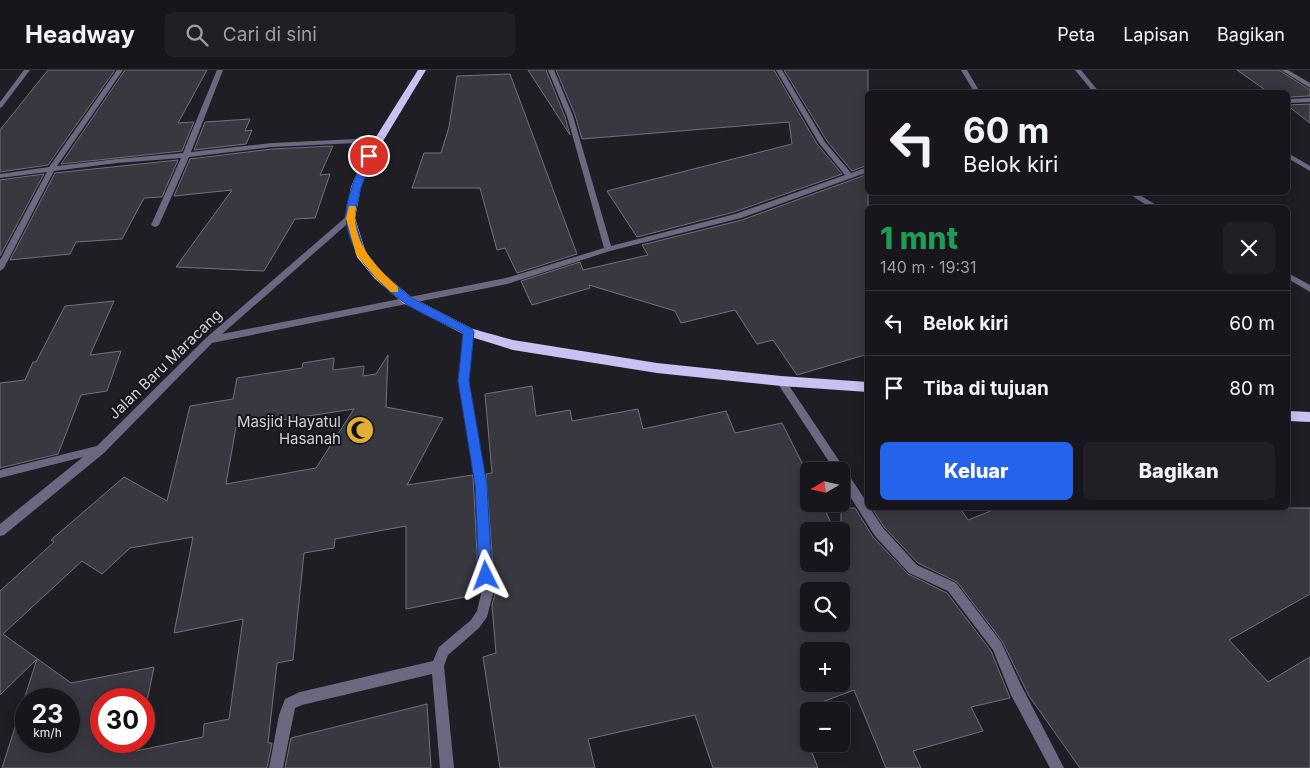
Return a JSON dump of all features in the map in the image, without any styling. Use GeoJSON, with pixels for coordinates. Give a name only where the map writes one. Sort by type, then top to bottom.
{"type":"FeatureCollection","features":[{"type":"Feature","properties":{"kind":"highway"},"geometry":{"type":"LineString","coordinates":[[422,70],[377,140],[356,187],[350,218],[360,254],[379,276],[406,300],[468,332],[513,345],[593,359],[781,381],[865,387]]}},
{"type":"Feature","properties":{"kind":"highway"},"geometry":{"type":"LineString","coordinates":[[1290,416],[1310,417]]}},
{"type":"Feature","properties":{"kind":"street"},"geometry":{"type":"LineString","coordinates":[[0,106],[26,70]]}},
{"type":"Feature","properties":{"kind":"street"},"geometry":{"type":"LineString","coordinates":[[0,268],[52,169],[120,70]]}},
{"type":"Feature","properties":{"kind":"street"},"geometry":{"type":"LineString","coordinates":[[155,226],[186,156],[220,70]]}},
{"type":"Feature","properties":{"kind":"street"},"geometry":{"type":"LineString","coordinates":[[551,70],[570,116],[608,249]]}},
{"type":"Feature","properties":{"kind":"street"},"geometry":{"type":"LineString","coordinates":[[779,70],[822,143],[848,174]]}},
{"type":"Feature","properties":{"kind":"street"},"geometry":{"type":"LineString","coordinates":[[964,70],[976,90]]}},
{"type":"Feature","properties":{"kind":"street"},"geometry":{"type":"LineString","coordinates":[[1078,70],[1094,90]]}},
{"type":"Feature","properties":{"kind":"street"},"geometry":{"type":"LineString","coordinates":[[1284,70],[1310,86]]}},
{"type":"Feature","properties":{"kind":"street"},"geometry":{"type":"LineString","coordinates":[[1290,102],[1310,100]]}},
{"type":"Feature","properties":{"kind":"street"},"geometry":{"type":"LineString","coordinates":[[0,176],[117,161],[186,156],[272,145],[377,140]]}},
{"type":"Feature","properties":{"kind":"street"},"geometry":{"type":"LineString","coordinates":[[1290,156],[1310,169]]}},
{"type":"Feature","properties":{"kind":"street"},"geometry":{"type":"LineString","coordinates":[[209,340],[507,281],[608,249],[738,216],[848,174],[865,170]]}},
{"type":"Feature","properties":{"kind":"street"},"geometry":{"type":"LineString","coordinates":[[1133,195],[1152,205]]}},
{"type":"Feature","properties":{"kind":"street","name":"Jalan Baru Maracang"},"geometry":{"type":"LineString","coordinates":[[0,531],[100,450],[209,340],[350,218]]}},
{"type":"Feature","properties":{"kind":"street"},"geometry":{"type":"LineString","coordinates":[[1290,277],[1310,289]]}},
{"type":"Feature","properties":{"kind":"street"},"geometry":{"type":"LineString","coordinates":[[447,768],[438,666],[443,651],[475,624],[483,613],[487,594],[481,485],[464,381],[468,332]]}},
{"type":"Feature","properties":{"kind":"street"},"geometry":{"type":"LineString","coordinates":[[781,381],[835,462]]}},
{"type":"Feature","properties":{"kind":"street"},"geometry":{"type":"LineString","coordinates":[[0,474],[100,450]]}},
{"type":"Feature","properties":{"kind":"street"},"geometry":{"type":"LineString","coordinates":[[850,485],[865,510]]}},
{"type":"Feature","properties":{"kind":"street"},"geometry":{"type":"LineString","coordinates":[[865,510],[879,532],[912,569],[952,587],[997,646],[1016,690],[1057,768]]}},
{"type":"Feature","properties":{"kind":"street"},"geometry":{"type":"LineString","coordinates":[[276,768],[286,715],[290,704],[300,699],[438,666]]}},
{"type":"Feature","properties":{"kind":"building"},"geometry":{"type":"Polygon","coordinates":[[[48,70],[115,70],[48,165],[0,172],[0,130],[48,70]]]}},
{"type":"Feature","properties":{"kind":"building"},"geometry":{"type":"Polygon","coordinates":[[[125,70],[207,70],[178,123],[194,122],[182,151],[61,164],[125,70]]]}},
{"type":"Feature","properties":{"kind":"building"},"geometry":{"type":"Polygon","coordinates":[[[528,70],[546,70],[565,117],[570,135],[528,70]]]}},
{"type":"Feature","properties":{"kind":"building"},"geometry":{"type":"Polygon","coordinates":[[[556,70],[774,70],[817,144],[842,174],[734,212],[637,237],[607,191],[792,144],[789,122],[582,139],[575,115],[556,70]]]}},
{"type":"Feature","properties":{"kind":"building"},"geometry":{"type":"Polygon","coordinates":[[[784,70],[868,70],[868,90],[865,90],[865,166],[852,171],[827,141],[784,70]]]}},
{"type":"Feature","properties":{"kind":"building"},"geometry":{"type":"Polygon","coordinates":[[[1237,70],[1279,70],[1310,90],[1310,96],[1290,97],[1290,90],[1265,90],[1237,70]]]}},
{"type":"Feature","properties":{"kind":"building"},"geometry":{"type":"Polygon","coordinates":[[[510,74],[577,254],[517,273],[505,248],[497,250],[480,188],[412,188],[424,153],[441,153],[449,127],[457,76],[510,74]]]}},
{"type":"Feature","properties":{"kind":"building"},"geometry":{"type":"Polygon","coordinates":[[[1310,104],[1310,123],[1290,108],[1290,105],[1310,104]]]}},
{"type":"Feature","properties":{"kind":"building"},"geometry":{"type":"Polygon","coordinates":[[[250,119],[245,131],[252,130],[246,144],[194,150],[205,122],[250,119]]]}},
{"type":"Feature","properties":{"kind":"building"},"geometry":{"type":"Polygon","coordinates":[[[333,146],[320,175],[330,174],[315,218],[295,219],[264,271],[176,267],[232,190],[174,196],[190,159],[272,149],[333,146]]]}},
{"type":"Feature","properties":{"kind":"building"},"geometry":{"type":"Polygon","coordinates":[[[178,160],[162,197],[144,198],[122,239],[76,242],[70,254],[10,260],[55,173],[178,160]]]}},
{"type":"Feature","properties":{"kind":"building"},"geometry":{"type":"Polygon","coordinates":[[[44,174],[0,256],[0,180],[44,174]]]}},
{"type":"Feature","properties":{"kind":"building"},"geometry":{"type":"Polygon","coordinates":[[[865,175],[865,195],[868,195],[868,205],[865,205],[865,355],[797,375],[773,340],[757,344],[735,310],[681,323],[675,311],[589,285],[590,288],[532,305],[521,281],[580,262],[583,270],[648,255],[642,245],[742,220],[865,175]]]}},
{"type":"Feature","properties":{"kind":"building"},"geometry":{"type":"Polygon","coordinates":[[[114,301],[90,355],[121,351],[107,391],[81,395],[58,454],[0,468],[0,383],[25,380],[33,362],[36,362],[65,306],[114,301]]]}},
{"type":"Feature","properties":{"kind":"building"},"geometry":{"type":"Polygon","coordinates":[[[388,355],[386,407],[443,418],[407,485],[473,475],[479,594],[406,609],[406,526],[335,539],[334,548],[304,553],[293,660],[277,663],[268,743],[272,743],[267,768],[2,768],[15,728],[15,753],[80,753],[80,688],[28,688],[37,659],[0,695],[0,591],[54,542],[51,540],[124,477],[167,501],[190,406],[233,399],[237,378],[302,368],[303,363],[334,358],[333,370],[364,366],[363,376],[376,374],[388,355]],[[354,409],[236,427],[226,484],[316,468],[354,409]],[[193,537],[130,548],[102,574],[82,561],[3,634],[71,683],[154,667],[150,688],[90,688],[90,753],[155,753],[155,747],[203,737],[204,724],[229,719],[243,619],[174,633],[193,537]]]}},
{"type":"Feature","properties":{"kind":"building"},"geometry":{"type":"Polygon","coordinates":[[[532,386],[536,416],[570,410],[572,421],[638,409],[643,429],[726,411],[735,433],[782,423],[802,462],[800,512],[826,512],[831,522],[800,522],[800,572],[850,572],[850,522],[841,522],[841,512],[850,512],[850,508],[855,508],[873,537],[908,574],[947,593],[991,651],[1010,698],[971,707],[983,731],[913,751],[921,768],[886,768],[854,690],[850,692],[850,642],[800,642],[800,692],[849,692],[822,702],[800,702],[800,752],[812,752],[818,768],[713,768],[695,715],[588,739],[595,768],[500,768],[483,657],[496,653],[492,605],[495,594],[486,474],[492,473],[485,394],[532,386]]]}},
{"type":"Feature","properties":{"kind":"building"},"geometry":{"type":"Polygon","coordinates":[[[1290,508],[1310,508],[1310,594],[1229,640],[1268,682],[1310,657],[1310,768],[1080,768],[1029,696],[1002,641],[957,582],[918,563],[884,527],[873,510],[961,510],[968,520],[993,510],[1290,510],[1290,508]]]}},
{"type":"Feature","properties":{"kind":"building"},"geometry":{"type":"Polygon","coordinates":[[[427,704],[431,768],[285,768],[291,738],[427,704]]]}},
{"type":"Feature","properties":{"kind":"slow traffic"},"geometry":{"type":"LineString","coordinates":[[352,208],[350,218],[360,254],[379,276],[395,289]]}},
{"type":"Feature","properties":{"kind":"place","name":"Masjid Hayatul Hasanah"},"geometry":{"type":"Point","coordinates":[360,430]}},
{"type":"Feature","properties":{"kind":"route"},"geometry":{"type":"LineString","coordinates":[[369,156],[356,187],[350,218],[360,254],[379,276],[406,300],[468,332],[464,360],[464,381],[481,485],[486,576]]}}]}
